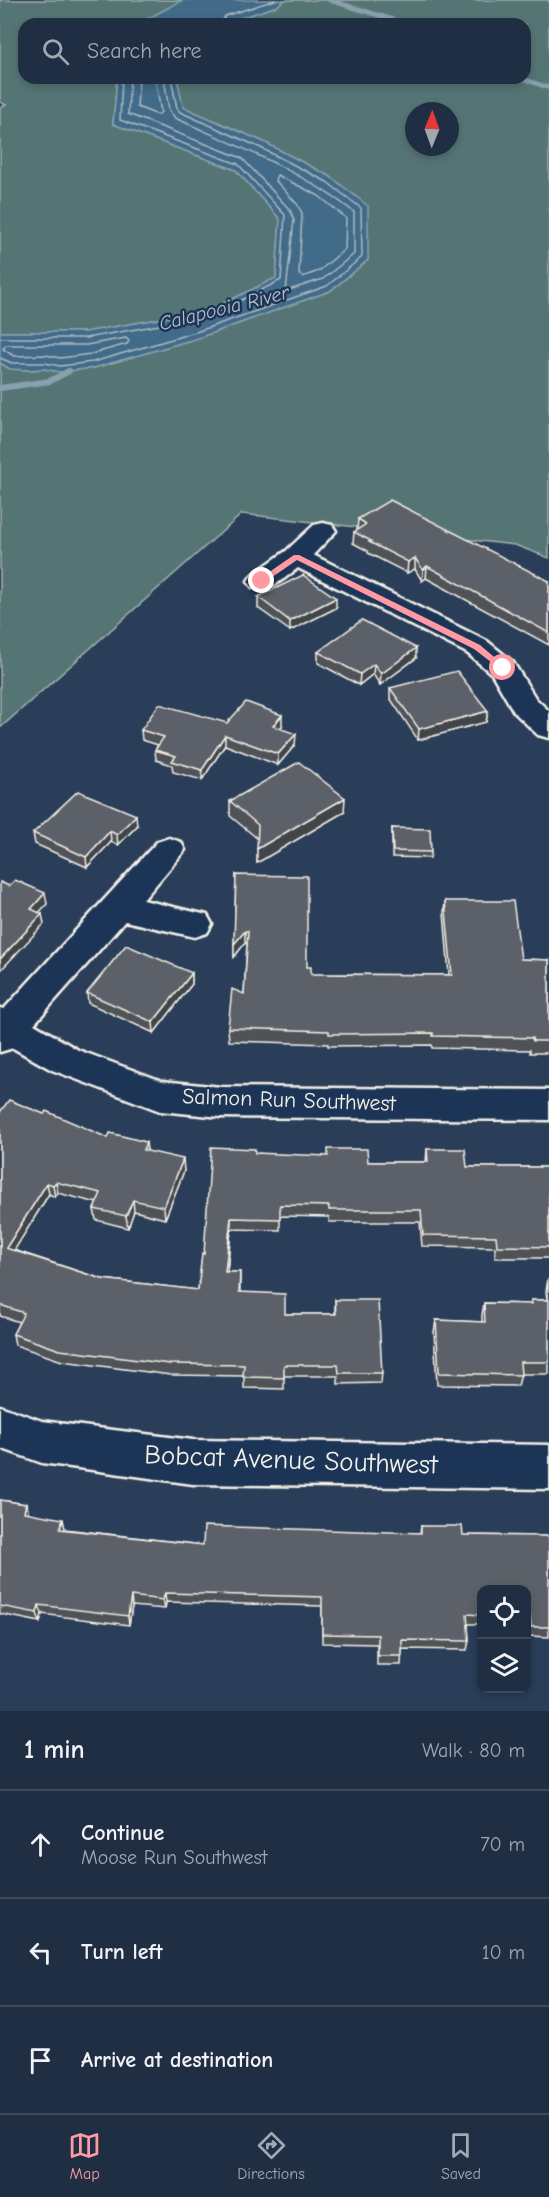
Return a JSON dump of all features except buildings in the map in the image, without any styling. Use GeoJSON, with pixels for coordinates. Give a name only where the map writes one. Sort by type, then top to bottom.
{"type":"FeatureCollection","features":[{"type":"Feature","properties":{"kind":"street"},"geometry":{"type":"LineString","coordinates":[[262,581],[296,557],[323,531]]}},
{"type":"Feature","properties":{"kind":"street"},"geometry":{"type":"LineString","coordinates":[[296,557],[477,647],[503,668],[525,705],[549,728]]}},
{"type":"Feature","properties":{"kind":"street"},"geometry":{"type":"LineString","coordinates":[[3,1030],[169,850]]}},
{"type":"Feature","properties":{"kind":"street"},"geometry":{"type":"LineString","coordinates":[[117,907],[195,924]]}},
{"type":"Feature","properties":{"kind":"street","name":"Salmon Run Southwest"},"geometry":{"type":"LineString","coordinates":[[3,1030],[65,1060],[160,1096],[221,1102],[549,1105]]}},
{"type":"Feature","properties":{"kind":"street","name":"Bobcat Avenue Southwest"},"geometry":{"type":"LineString","coordinates":[[0,1427],[42,1442],[193,1462],[549,1467]]}},
{"type":"Feature","properties":{"kind":"green space"},"geometry":{"type":"Polygon","coordinates":[[[0,0],[183,0],[149,18],[18,18],[18,84],[116,84],[113,124],[236,170],[280,219],[276,278],[209,310],[85,332],[0,332],[0,108],[6,105],[0,102],[0,0]]]}},
{"type":"Feature","properties":{"kind":"green space"},"geometry":{"type":"Polygon","coordinates":[[[284,0],[549,0],[549,558],[515,545],[242,514],[0,728],[0,363],[10,369],[45,369],[60,372],[94,368],[198,338],[330,291],[368,260],[331,177],[264,142],[183,107],[178,84],[531,84],[531,18],[240,18],[277,6],[284,0]]]}},
{"type":"Feature","properties":{"kind":"water"},"geometry":{"type":"Polygon","coordinates":[[[183,0],[284,0],[277,6],[240,18],[149,18],[183,0]]]}},
{"type":"Feature","properties":{"kind":"water","name":"Calapooia River"},"geometry":{"type":"Polygon","coordinates":[[[116,84],[178,84],[183,107],[264,142],[331,177],[368,206],[368,260],[330,291],[198,338],[94,368],[60,372],[45,369],[10,369],[0,363],[0,332],[85,332],[209,310],[276,278],[280,219],[236,170],[113,124],[116,84]]]}},
{"type":"Feature","properties":{"kind":"waterway"},"geometry":{"type":"LineString","coordinates":[[329,0],[388,18]]}},
{"type":"Feature","properties":{"kind":"waterway"},"geometry":{"type":"LineString","coordinates":[[531,82],[549,88]]}},
{"type":"Feature","properties":{"kind":"waterway"},"geometry":{"type":"LineString","coordinates":[[0,388],[50,381],[69,371]]}},
{"type":"Feature","properties":{"kind":"route"},"geometry":{"type":"LineString","coordinates":[[262,581],[296,557],[477,647],[503,668]]}}]}
